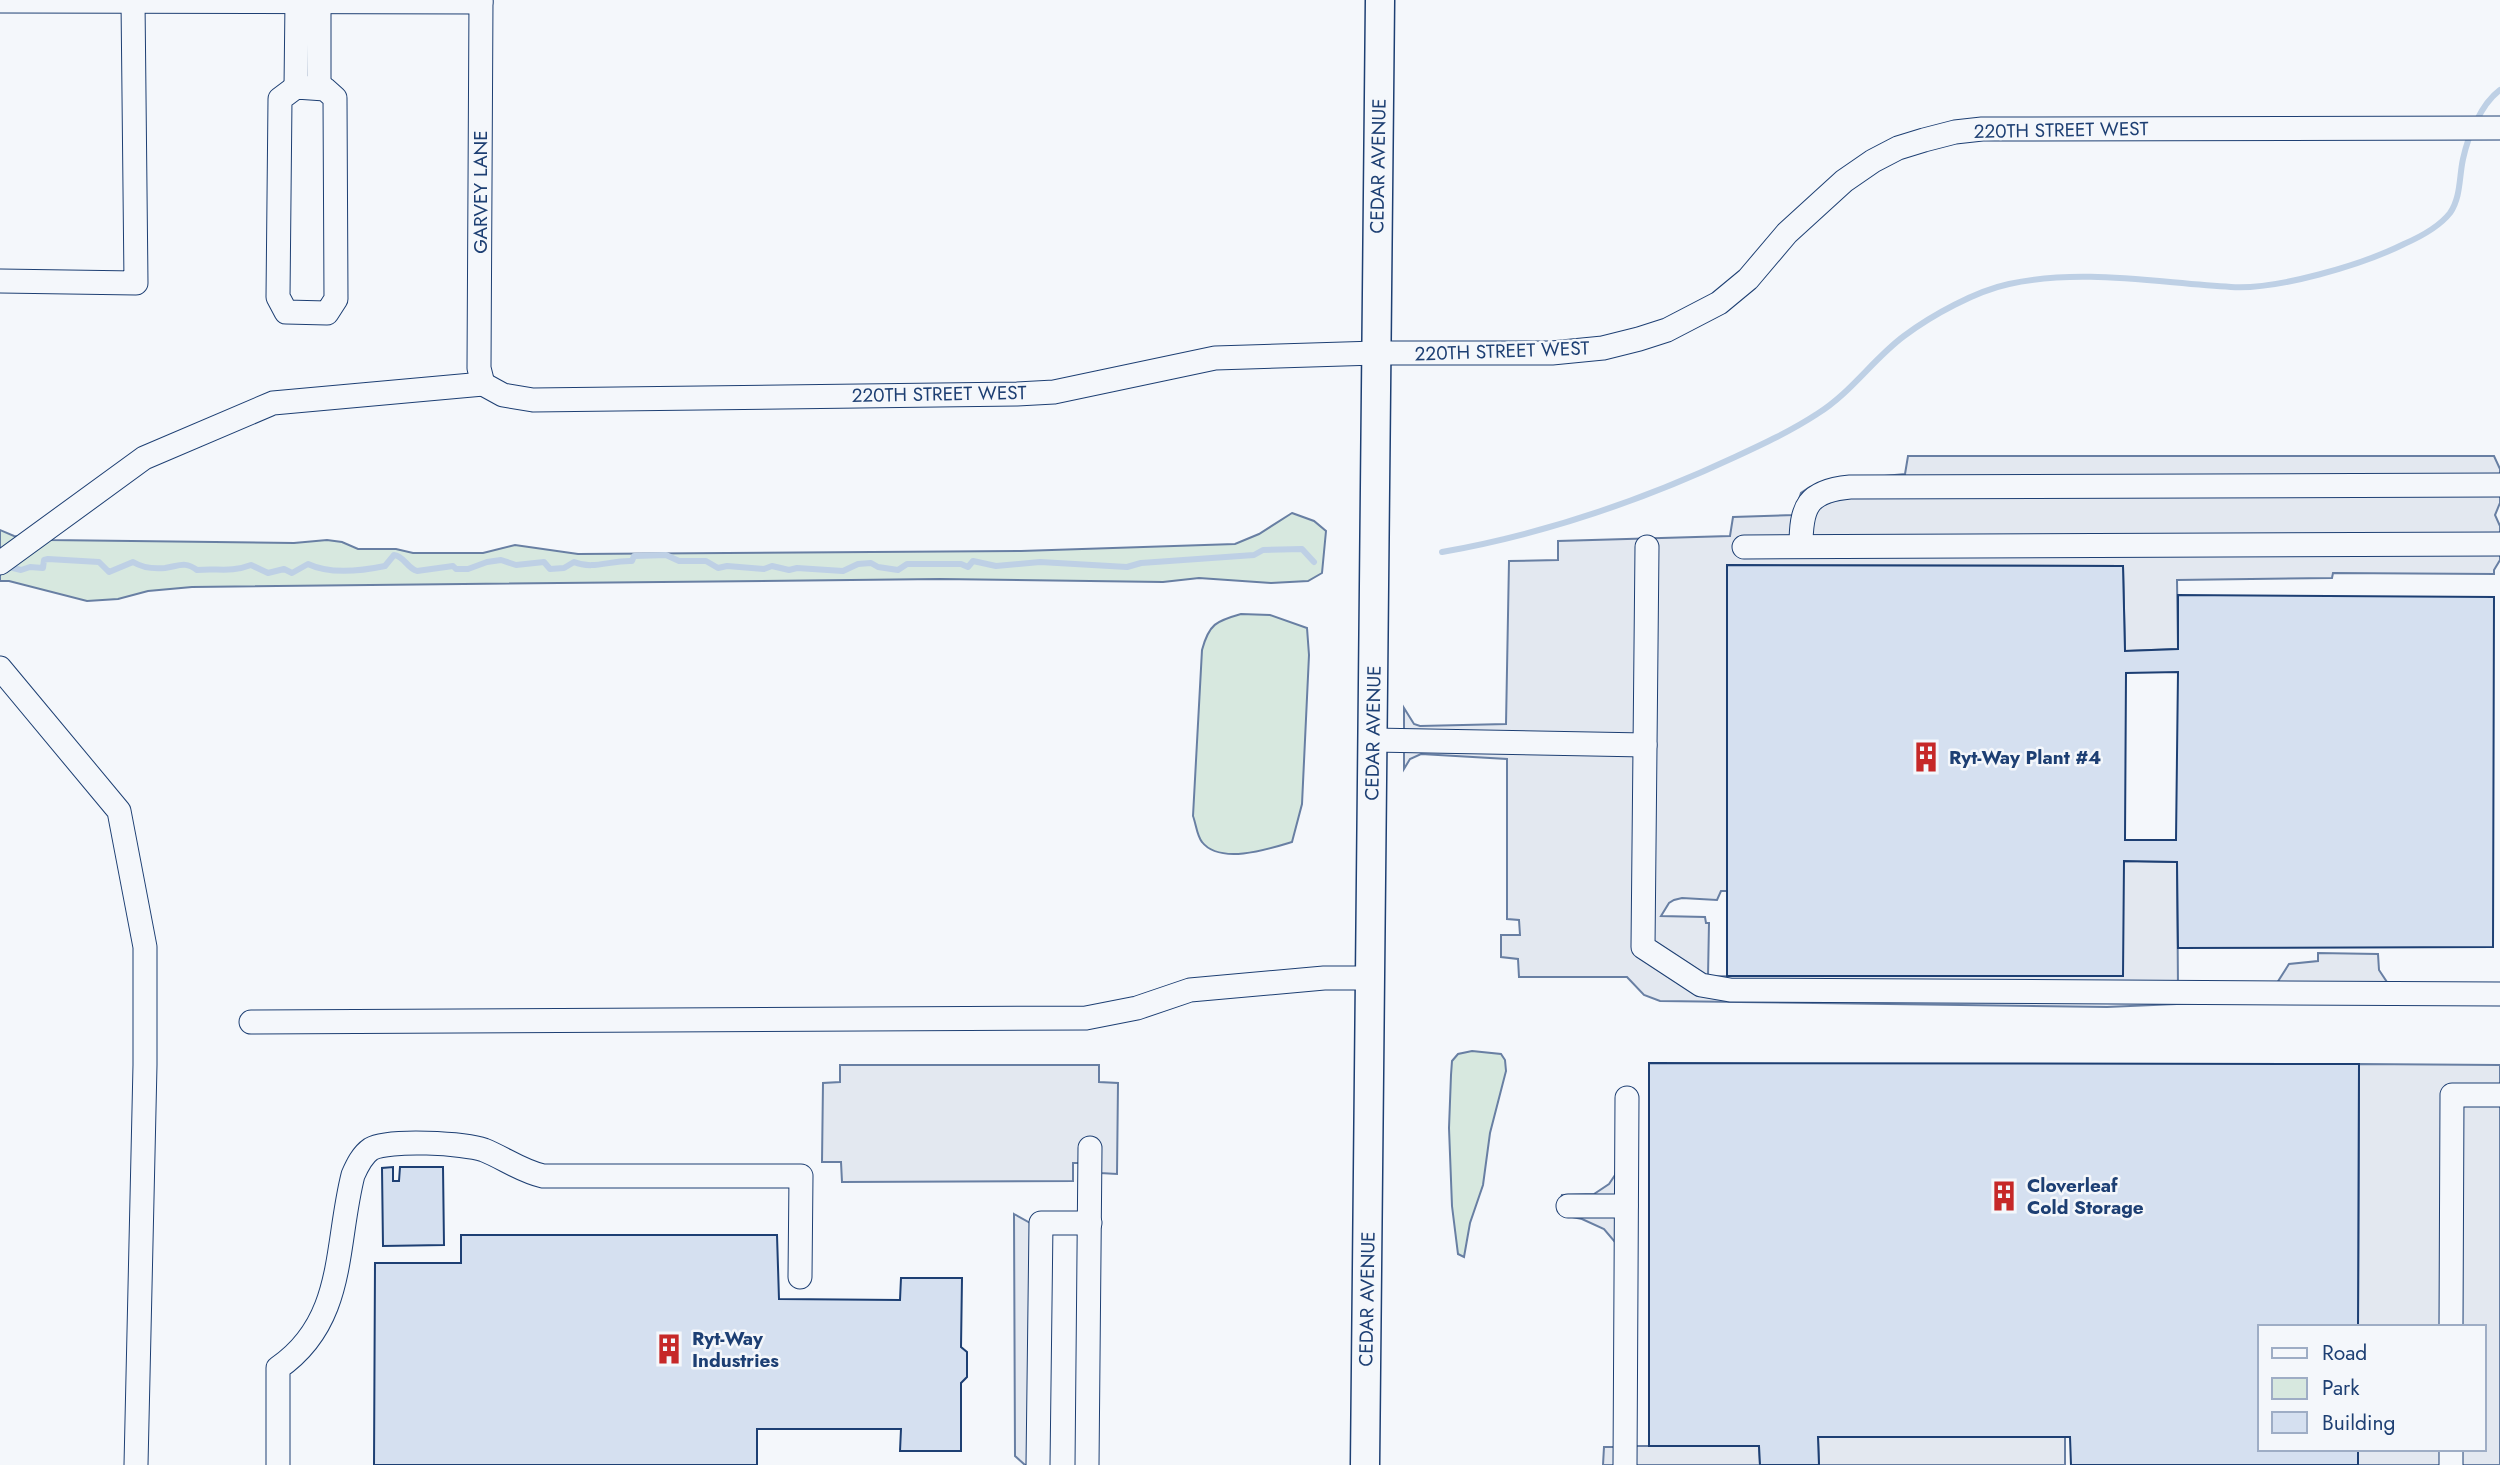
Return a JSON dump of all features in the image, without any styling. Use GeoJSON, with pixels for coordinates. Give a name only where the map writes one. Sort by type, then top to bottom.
{"type":"FeatureCollection","features":[{"type":"Feature","properties":{"kind":"main road","name":"CEDAR AVENUE"},"geometry":{"type":"LineString","coordinates":[[1365,1465],[1380,0]]}},
{"type":"Feature","properties":{"kind":"street"},"geometry":{"type":"LineString","coordinates":[[0,1],[481,1]]}},
{"type":"Feature","properties":{"kind":"street"},"geometry":{"type":"LineString","coordinates":[[0,281],[136,283],[133,1]]}},
{"type":"Feature","properties":{"kind":"street"},"geometry":{"type":"LineString","coordinates":[[308,1],[308,88]]}},
{"type":"Feature","properties":{"kind":"street","name":"GARVEY LANE"},"geometry":{"type":"LineString","coordinates":[[481,1],[479,368],[483,384]]}},
{"type":"Feature","properties":{"kind":"street"},"geometry":{"type":"LineString","coordinates":[[308,88],[325,89],[334,98],[336,299],[327,313],[286,312],[278,297],[280,99],[308,88]]}},
{"type":"Feature","properties":{"kind":"street","name":"220TH STREET WEST"},"geometry":{"type":"LineString","coordinates":[[483,384],[503,396],[533,400],[1017,394],[1054,392],[1215,358],[1552,353],[1603,348],[1667,330],[1719,303],[1748,279],[1787,233],[1835,189],[1873,160],[1898,148],[1955,132],[1982,129],[2500,128]]}},
{"type":"Feature","properties":{"kind":"street"},"geometry":{"type":"LineString","coordinates":[[0,563],[145,458],[273,403],[483,384]]}},
{"type":"Feature","properties":{"kind":"street"},"geometry":{"type":"LineString","coordinates":[[1801,546],[1802,518],[1807,506],[1826,491],[1850,487],[2500,485]]}},
{"type":"Feature","properties":{"kind":"street"},"geometry":{"type":"LineString","coordinates":[[1744,547],[2500,544]]}},
{"type":"Feature","properties":{"kind":"street"},"geometry":{"type":"LineString","coordinates":[[1647,547],[1643,947],[1701,985],[1744,990],[2500,994]]}},
{"type":"Feature","properties":{"kind":"street"},"geometry":{"type":"LineString","coordinates":[[0,668],[119,811],[145,947],[136,1465]]}},
{"type":"Feature","properties":{"kind":"street"},"geometry":{"type":"LineString","coordinates":[[1373,740],[1645,745]]}},
{"type":"Feature","properties":{"kind":"street"},"geometry":{"type":"LineString","coordinates":[[251,1022],[1086,1018],[1137,1008],[1190,990],[1324,978],[1370,978]]}},
{"type":"Feature","properties":{"kind":"street"},"geometry":{"type":"LineString","coordinates":[[2451,1325],[2452,1095],[2500,1095]]}},
{"type":"Feature","properties":{"kind":"street"},"geometry":{"type":"LineString","coordinates":[[1625,1465],[1627,1098]]}},
{"type":"Feature","properties":{"kind":"street"},"geometry":{"type":"LineString","coordinates":[[278,1465],[278,1368],[306,1343],[331,1297],[353,1175],[357,1164],[373,1148],[403,1144],[461,1144],[484,1150],[515,1167],[543,1176],[801,1177],[800,1277]]}},
{"type":"Feature","properties":{"kind":"street"},"geometry":{"type":"LineString","coordinates":[[1087,1465],[1090,1148]]}},
{"type":"Feature","properties":{"kind":"street"},"geometry":{"type":"LineString","coordinates":[[1568,1206],[1626,1206]]}},
{"type":"Feature","properties":{"kind":"street"},"geometry":{"type":"LineString","coordinates":[[1038,1465],[1041,1223],[1090,1223]]}},
{"type":"Feature","properties":{"kind":"green space"},"geometry":{"type":"Polygon","coordinates":[[[1292,513],[1314,521],[1326,531],[1322,573],[1308,581],[1271,583],[1199,578],[1163,582],[940,579],[192,587],[148,591],[118,599],[87,601],[0,581],[0,530],[14,536],[49,540],[294,543],[327,540],[342,542],[358,549],[396,549],[413,553],[483,553],[515,545],[578,554],[1021,551],[1235,544],[1259,534],[1292,513]]]}},
{"type":"Feature","properties":{"kind":"green space"},"geometry":{"type":"Polygon","coordinates":[[[1241,614],[1270,615],[1307,628],[1309,655],[1302,804],[1292,842],[1258,851],[1232,854],[1210,849],[1202,842],[1193,816],[1202,650],[1215,625],[1241,614]]]}},
{"type":"Feature","properties":{"kind":"green space"},"geometry":{"type":"Polygon","coordinates":[[[1472,1051],[1501,1054],[1505,1060],[1506,1071],[1490,1133],[1483,1185],[1470,1223],[1464,1257],[1458,1254],[1452,1206],[1449,1128],[1451,1075],[1452,1061],[1458,1054],[1472,1051]]]}},
{"type":"Feature","properties":{"kind":"shaded area"},"geometry":{"type":"Polygon","coordinates":[[[1908,456],[2494,456],[2500,469],[2500,503],[2495,515],[2500,526],[2500,560],[2494,574],[2333,573],[2332,578],[2177,580],[2178,649],[2125,651],[2123,566],[1728,565],[1727,891],[1721,891],[1717,900],[1674,900],[1661,916],[1705,917],[1706,923],[1709,923],[1708,977],[1727,976],[2124,861],[2177,862],[2178,987],[2275,986],[2289,964],[2318,961],[2318,953],[2378,954],[2379,970],[2387,982],[2392,983],[2200,1003],[2107,1007],[1660,1001],[1644,995],[1627,977],[1519,977],[1518,959],[1501,957],[1501,935],[1520,935],[1519,920],[1507,919],[1507,759],[1421,754],[1410,759],[1404,769],[1404,708],[1414,724],[1420,726],[1506,724],[1509,561],[1558,560],[1558,541],[1730,536],[1733,517],[1794,515],[1801,493],[1810,487],[1833,481],[1905,474],[1908,456]]]}},
{"type":"Feature","properties":{"kind":"shaded area"},"geometry":{"type":"Polygon","coordinates":[[[2359,1064],[2500,1065],[2500,1465],[2358,1465],[2358,1451],[2486,1451],[2486,1325],[2358,1325],[2359,1064]]]}},
{"type":"Feature","properties":{"kind":"shaded area"},"geometry":{"type":"Polygon","coordinates":[[[840,1065],[1099,1065],[1099,1082],[1118,1083],[1117,1174],[1100,1173],[1073,1163],[1073,1181],[842,1182],[841,1162],[822,1162],[823,1083],[840,1082],[840,1065]]]}},
{"type":"Feature","properties":{"kind":"shaded area"},"geometry":{"type":"Polygon","coordinates":[[[1618,1091],[1636,1091],[1635,1446],[1759,1446],[1760,1465],[1603,1465],[1604,1447],[1617,1447],[1618,1251],[1615,1242],[1604,1229],[1582,1219],[1562,1215],[1562,1195],[1594,1194],[1609,1184],[1615,1175],[1618,1165],[1618,1091]]]}},
{"type":"Feature","properties":{"kind":"shaded area"},"geometry":{"type":"Polygon","coordinates":[[[1014,1214],[1050,1234],[1049,1465],[1025,1465],[1015,1456],[1014,1214]]]}},
{"type":"Feature","properties":{"kind":"shaded area"},"geometry":{"type":"Polygon","coordinates":[[[1818,1437],[2065,1437],[2065,1465],[1819,1465],[1818,1437]]]}},
{"type":"Feature","properties":{"kind":"building","name":"Ryt-Way Plant #4"},"geometry":{"type":"Polygon","coordinates":[[[1727,565],[2123,566],[2125,651],[2178,649],[2178,595],[2494,597],[2493,947],[2178,948],[2177,862],[2124,861],[2123,976],[1727,976],[1727,565]],[[2178,672],[2126,673],[2125,840],[2176,840],[2178,672]]]}},
{"type":"Feature","properties":{"kind":"building","name":"Cloverleaf Cold Storage"},"geometry":{"type":"Polygon","coordinates":[[[1649,1063],[2359,1064],[2358,1325],[2258,1325],[2258,1451],[2358,1451],[2358,1465],[2071,1465],[2070,1437],[1818,1437],[1819,1465],[1760,1465],[1759,1446],[1649,1446],[1649,1063]]]}},
{"type":"Feature","properties":{"kind":"building"},"geometry":{"type":"Polygon","coordinates":[[[393,1167],[393,1181],[399,1181],[400,1167],[443,1167],[444,1245],[383,1246],[382,1168],[393,1167]]]}},
{"type":"Feature","properties":{"kind":"building","name":"Ryt-Way Industries"},"geometry":{"type":"Polygon","coordinates":[[[461,1235],[777,1235],[779,1299],[900,1300],[901,1278],[962,1278],[961,1347],[967,1352],[967,1377],[961,1383],[961,1451],[900,1451],[901,1429],[757,1429],[757,1465],[374,1465],[375,1263],[461,1263],[461,1235]]]}},
{"type":"Feature","properties":{"kind":"waterway"},"geometry":{"type":"LineString","coordinates":[[1442,552],[1518,536],[1628,502],[1756,447],[1829,406],[1893,345],[1915,328],[1941,312],[1996,287],[2064,277],[2250,287],[2295,280],[2343,268],[2386,252],[2429,231],[2450,213],[2456,200],[2468,140],[2481,112],[2500,90]]}},
{"type":"Feature","properties":{"kind":"waterway"},"geometry":{"type":"LineString","coordinates":[[5,566],[21,570],[30,567],[43,568],[44,560],[48,559],[99,562],[109,572],[133,562],[153,568],[185,565],[197,570],[230,570],[251,565],[268,573],[284,569],[292,573],[308,564],[336,571],[376,568],[385,566],[394,555],[417,571],[453,566],[456,569],[468,569],[501,560],[516,565],[544,562],[550,569],[564,568],[574,562],[595,565],[632,561],[634,556],[666,555],[679,561],[706,561],[718,568],[727,566],[764,569],[772,566],[789,570],[797,568],[843,571],[858,564],[871,563],[878,567],[898,570],[907,564],[961,564],[968,567],[973,561],[996,566],[1040,562],[1127,567],[1141,563],[1254,555],[1263,550],[1302,549],[1314,562]]}},
{"type":"Feature","properties":{"kind":"place","name":"Ryt-Way Plant #4"},"geometry":{"type":"Point","coordinates":[1926,757]}},
{"type":"Feature","properties":{"kind":"place","name":"Cloverleaf Cold Storage"},"geometry":{"type":"Point","coordinates":[2004,1196]}},
{"type":"Feature","properties":{"kind":"place","name":"Ryt-Way Industries"},"geometry":{"type":"Point","coordinates":[669,1349]}}]}
